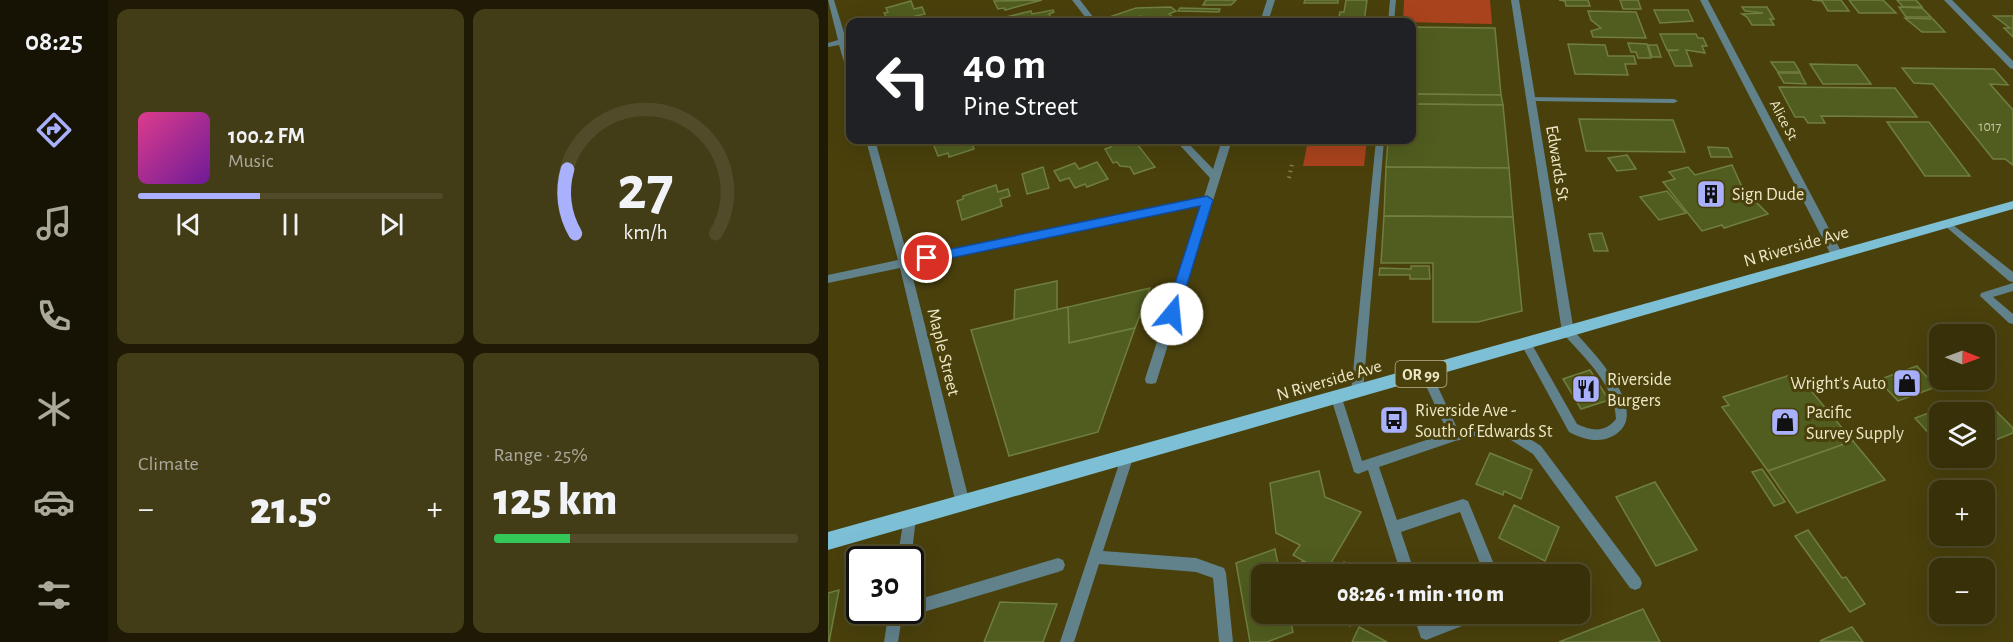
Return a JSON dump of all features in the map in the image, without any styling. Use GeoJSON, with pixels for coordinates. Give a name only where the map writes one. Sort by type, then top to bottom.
{"type":"FeatureCollection","features":[{"type":"Feature","properties":{"kind":"main road","name":"N Riverside Ave"},"geometry":{"type":"LineString","coordinates":[[828,541],[2013,205]]}},
{"type":"Feature","properties":{"kind":"street"},"geometry":{"type":"LineString","coordinates":[[830,0],[846,53]]}},
{"type":"Feature","properties":{"kind":"street"},"geometry":{"type":"LineString","coordinates":[[1076,0],[1090,18]]}},
{"type":"Feature","properties":{"kind":"street"},"geometry":{"type":"LineString","coordinates":[[1265,18],[1271,0]]}},
{"type":"Feature","properties":{"kind":"street","name":"Edwards St"},"geometry":{"type":"LineString","coordinates":[[1515,0],[1568,332]]}},
{"type":"Feature","properties":{"kind":"street","name":"Alice St"},"geometry":{"type":"LineString","coordinates":[[1704,0],[1837,255]]}},
{"type":"Feature","properties":{"kind":"street"},"geometry":{"type":"LineString","coordinates":[[1948,0],[2013,66]]}},
{"type":"Feature","properties":{"kind":"street"},"geometry":{"type":"LineString","coordinates":[[828,45],[843,41]]}},
{"type":"Feature","properties":{"kind":"street","name":"Maple Street"},"geometry":{"type":"LineString","coordinates":[[871,144],[904,263],[963,504]]}},
{"type":"Feature","properties":{"kind":"street"},"geometry":{"type":"LineString","coordinates":[[1184,144],[1215,177]]}},
{"type":"Feature","properties":{"kind":"street"},"geometry":{"type":"LineString","coordinates":[[1151,379],[1226,144]]}},
{"type":"Feature","properties":{"kind":"street"},"geometry":{"type":"LineString","coordinates":[[828,279],[1207,200]]}},
{"type":"Feature","properties":{"kind":"lane"},"geometry":{"type":"LineString","coordinates":[[1391,18],[1393,0]]}},
{"type":"Feature","properties":{"kind":"lane"},"geometry":{"type":"LineString","coordinates":[[1531,99],[1674,101]]}},
{"type":"Feature","properties":{"kind":"lane"},"geometry":{"type":"LineString","coordinates":[[1357,392],[1380,144]]}},
{"type":"Feature","properties":{"kind":"lane"},"geometry":{"type":"LineString","coordinates":[[1948,224],[2013,278]]}},
{"type":"Feature","properties":{"kind":"lane"},"geometry":{"type":"LineString","coordinates":[[2013,287],[1984,296],[2013,320]]}},
{"type":"Feature","properties":{"kind":"lane"},"geometry":{"type":"LineString","coordinates":[[1526,344],[1573,428],[1585,434],[1608,435],[1622,420],[1620,404],[1594,362],[1568,332]]}},
{"type":"Feature","properties":{"kind":"lane"},"geometry":{"type":"LineString","coordinates":[[1426,373],[1455,436]]}},
{"type":"Feature","properties":{"kind":"lane"},"geometry":{"type":"LineString","coordinates":[[1337,398],[1358,468],[1483,428],[1498,428],[1518,437],[1537,450],[1635,583]]}},
{"type":"Feature","properties":{"kind":"lane"},"geometry":{"type":"LineString","coordinates":[[1067,642],[1127,458]]}},
{"type":"Feature","properties":{"kind":"lane"},"geometry":{"type":"LineString","coordinates":[[1372,464],[1405,564]]}},
{"type":"Feature","properties":{"kind":"lane"},"geometry":{"type":"LineString","coordinates":[[1393,528],[1463,506],[1487,564]]}},
{"type":"Feature","properties":{"kind":"lane"},"geometry":{"type":"LineString","coordinates":[[906,546],[910,518]]}},
{"type":"Feature","properties":{"kind":"lane"},"geometry":{"type":"LineString","coordinates":[[1095,557],[1196,566],[1219,573],[1226,642]]}},
{"type":"Feature","properties":{"kind":"lane"},"geometry":{"type":"LineString","coordinates":[[924,605],[1058,565]]}},
{"type":"Feature","properties":{"kind":"lane"},"geometry":{"type":"LineString","coordinates":[[891,642],[896,624]]}},
{"type":"Feature","properties":{"kind":"lane"},"geometry":{"type":"LineString","coordinates":[[1423,624],[1426,633],[1449,624]]}},
{"type":"Feature","properties":{"kind":"path"},"geometry":{"type":"LineString","coordinates":[[1289,178],[1292,164]]}},
{"type":"Feature","properties":{"kind":"shaded area"},"geometry":{"type":"Polygon","coordinates":[[[1404,0],[1490,0],[1492,24],[1416,22],[1416,18],[1403,18],[1404,0]]]}},
{"type":"Feature","properties":{"kind":"shaded area"},"geometry":{"type":"Polygon","coordinates":[[[1307,144],[1367,144],[1364,166],[1303,166],[1307,144]]]}},
{"type":"Feature","properties":{"kind":"building"},"geometry":{"type":"Polygon","coordinates":[[[1042,0],[1005,10],[1004,8],[998,9],[994,1],[1042,0]]]}},
{"type":"Feature","properties":{"kind":"building"},"geometry":{"type":"Polygon","coordinates":[[[1206,0],[1236,0],[1231,5],[1203,5],[1206,0]]]}},
{"type":"Feature","properties":{"kind":"building"},"geometry":{"type":"Polygon","coordinates":[[[1305,0],[1338,0],[1338,3],[1304,3],[1305,0]]]}},
{"type":"Feature","properties":{"kind":"building"},"geometry":{"type":"Polygon","coordinates":[[[1346,0],[1367,0],[1365,18],[1339,18],[1340,12],[1344,12],[1346,0]]]}},
{"type":"Feature","properties":{"kind":"building"},"geometry":{"type":"Polygon","coordinates":[[[1559,0],[1588,0],[1590,6],[1566,6],[1565,1],[1559,0]]]}},
{"type":"Feature","properties":{"kind":"building"},"geometry":{"type":"Polygon","coordinates":[[[1620,0],[1638,0],[1641,9],[1623,9],[1620,0]]]}},
{"type":"Feature","properties":{"kind":"building"},"geometry":{"type":"Polygon","coordinates":[[[1812,0],[1841,0],[1849,11],[1828,11],[1822,1],[1812,0]]]}},
{"type":"Feature","properties":{"kind":"building"},"geometry":{"type":"Polygon","coordinates":[[[1849,0],[1883,0],[1896,13],[1859,13],[1849,0]]]}},
{"type":"Feature","properties":{"kind":"building"},"geometry":{"type":"Polygon","coordinates":[[[1897,0],[1916,0],[1922,7],[1903,7],[1897,0]]]}},
{"type":"Feature","properties":{"kind":"building"},"geometry":{"type":"Polygon","coordinates":[[[911,1],[914,9],[922,7],[925,14],[907,18],[887,18],[884,13],[888,12],[886,8],[911,1]]]}},
{"type":"Feature","properties":{"kind":"building"},"geometry":{"type":"Polygon","coordinates":[[[1171,7],[1176,11],[1169,14],[1174,18],[1143,18],[1141,16],[1114,18],[1112,16],[1136,8],[1171,7]]]}},
{"type":"Feature","properties":{"kind":"building"},"geometry":{"type":"Polygon","coordinates":[[[1742,7],[1767,7],[1774,19],[1770,19],[1774,25],[1752,25],[1742,14],[1763,13],[1745,11],[1742,7]]]}},
{"type":"Feature","properties":{"kind":"building"},"geometry":{"type":"Polygon","coordinates":[[[1899,7],[1922,8],[1931,17],[1906,17],[1899,7]]]}},
{"type":"Feature","properties":{"kind":"building"},"geometry":{"type":"Polygon","coordinates":[[[1180,8],[1220,9],[1219,12],[1178,11],[1180,8]]]}},
{"type":"Feature","properties":{"kind":"building"},"geometry":{"type":"Polygon","coordinates":[[[1053,10],[1054,12],[1049,14],[1051,18],[1002,18],[1031,11],[1032,14],[1053,10]]]}},
{"type":"Feature","properties":{"kind":"building"},"geometry":{"type":"Polygon","coordinates":[[[1654,10],[1688,10],[1693,21],[1660,23],[1654,10]]]}},
{"type":"Feature","properties":{"kind":"building"},"geometry":{"type":"Polygon","coordinates":[[[1588,11],[1636,12],[1646,38],[1593,37],[1591,31],[1601,28],[1591,20],[1588,11]]]}},
{"type":"Feature","properties":{"kind":"building"},"geometry":{"type":"Polygon","coordinates":[[[1994,16],[2013,16],[2013,37],[2004,28],[2010,28],[1994,16]]]}},
{"type":"Feature","properties":{"kind":"building"},"geometry":{"type":"Polygon","coordinates":[[[1905,18],[1933,19],[1945,32],[1922,32],[1905,18]]]}},
{"type":"Feature","properties":{"kind":"building"},"geometry":{"type":"Polygon","coordinates":[[[1416,27],[1495,28],[1501,95],[1416,94],[1416,27]]]}},
{"type":"Feature","properties":{"kind":"building"},"geometry":{"type":"Polygon","coordinates":[[[1660,34],[1696,34],[1698,38],[1703,38],[1707,46],[1702,46],[1705,53],[1686,50],[1692,66],[1675,66],[1668,51],[1679,50],[1667,50],[1660,34]]]}},
{"type":"Feature","properties":{"kind":"building"},"geometry":{"type":"Polygon","coordinates":[[[1628,43],[1647,44],[1651,58],[1638,58],[1636,52],[1631,52],[1628,43]]]}},
{"type":"Feature","properties":{"kind":"building"},"geometry":{"type":"Polygon","coordinates":[[[1568,44],[1605,45],[1608,56],[1634,56],[1636,64],[1625,64],[1628,75],[1575,74],[1568,44]]]}},
{"type":"Feature","properties":{"kind":"building"},"geometry":{"type":"Polygon","coordinates":[[[1648,45],[1657,45],[1661,57],[1652,57],[1648,45]]]}},
{"type":"Feature","properties":{"kind":"building"},"geometry":{"type":"Polygon","coordinates":[[[1771,62],[1794,62],[1800,72],[1778,72],[1771,62]]]}},
{"type":"Feature","properties":{"kind":"building"},"geometry":{"type":"Polygon","coordinates":[[[1810,64],[1857,65],[1871,84],[1823,84],[1810,64]]]}},
{"type":"Feature","properties":{"kind":"building"},"geometry":{"type":"Polygon","coordinates":[[[1902,68],[1994,69],[2008,85],[1990,84],[2013,110],[2013,165],[2005,159],[1993,159],[1933,84],[1914,83],[1902,68]]]}},
{"type":"Feature","properties":{"kind":"building"},"geometry":{"type":"Polygon","coordinates":[[[1778,73],[1800,73],[1806,84],[1784,83],[1778,73]]]}},
{"type":"Feature","properties":{"kind":"building"},"geometry":{"type":"Polygon","coordinates":[[[1779,87],[1895,88],[1917,117],[1821,116],[1825,123],[1808,123],[1804,117],[1795,117],[1779,87]]]}},
{"type":"Feature","properties":{"kind":"building"},"geometry":{"type":"Polygon","coordinates":[[[1416,94],[1501,95],[1503,105],[1416,104],[1416,94]]]}},
{"type":"Feature","properties":{"kind":"building"},"geometry":{"type":"Polygon","coordinates":[[[1416,104],[1503,105],[1509,168],[1386,167],[1388,144],[1416,144],[1416,104]]]}},
{"type":"Feature","properties":{"kind":"building"},"geometry":{"type":"Polygon","coordinates":[[[1579,119],[1673,120],[1685,152],[1586,151],[1579,119]]]}},
{"type":"Feature","properties":{"kind":"building"},"geometry":{"type":"Polygon","coordinates":[[[1887,122],[1929,122],[1970,176],[1925,176],[1887,122]]]}},
{"type":"Feature","properties":{"kind":"building"},"geometry":{"type":"Polygon","coordinates":[[[933,144],[972,144],[974,149],[949,157],[948,153],[938,156],[933,144]]]}},
{"type":"Feature","properties":{"kind":"building"},"geometry":{"type":"Polygon","coordinates":[[[1109,144],[1137,144],[1155,167],[1134,174],[1130,167],[1120,166],[1117,162],[1113,163],[1105,149],[1111,147],[1109,144]]]}},
{"type":"Feature","properties":{"kind":"building"},"geometry":{"type":"Polygon","coordinates":[[[1708,147],[1728,148],[1732,157],[1711,157],[1708,147]]]}},
{"type":"Feature","properties":{"kind":"building"},"geometry":{"type":"Polygon","coordinates":[[[1627,155],[1636,169],[1617,171],[1608,158],[1627,155]]]}},
{"type":"Feature","properties":{"kind":"building"},"geometry":{"type":"Polygon","coordinates":[[[1097,162],[1108,179],[1087,187],[1085,184],[1075,188],[1069,178],[1060,181],[1054,171],[1075,163],[1079,169],[1097,162]]]}},
{"type":"Feature","properties":{"kind":"building","name":"Sign Dude"},"geometry":{"type":"Polygon","coordinates":[[[1732,165],[1743,189],[1768,214],[1724,228],[1722,225],[1702,231],[1663,182],[1675,179],[1669,172],[1688,167],[1695,175],[1732,165]]]}},
{"type":"Feature","properties":{"kind":"building"},"geometry":{"type":"Polygon","coordinates":[[[1043,167],[1049,188],[1027,194],[1022,174],[1043,167]]]}},
{"type":"Feature","properties":{"kind":"building"},"geometry":{"type":"Polygon","coordinates":[[[1386,167],[1509,168],[1513,217],[1384,216],[1386,167]]]}},
{"type":"Feature","properties":{"kind":"building"},"geometry":{"type":"Polygon","coordinates":[[[996,185],[998,192],[1008,189],[1010,196],[1000,199],[1002,206],[962,220],[957,201],[963,199],[963,196],[996,185]]]}},
{"type":"Feature","properties":{"kind":"building"},"geometry":{"type":"Polygon","coordinates":[[[1667,191],[1686,213],[1659,220],[1640,197],[1667,191]]]}},
{"type":"Feature","properties":{"kind":"building"},"geometry":{"type":"Polygon","coordinates":[[[1384,216],[1513,217],[1522,311],[1478,322],[1433,322],[1433,263],[1381,263],[1384,216]]]}},
{"type":"Feature","properties":{"kind":"building"},"geometry":{"type":"Polygon","coordinates":[[[1602,233],[1608,251],[1594,251],[1589,234],[1602,233]]]}},
{"type":"Feature","properties":{"kind":"building"},"geometry":{"type":"Polygon","coordinates":[[[1411,266],[1429,266],[1430,279],[1410,279],[1410,275],[1379,275],[1380,268],[1411,269],[1411,266]]]}},
{"type":"Feature","properties":{"kind":"building"},"geometry":{"type":"Polygon","coordinates":[[[1057,281],[1057,310],[1014,320],[1015,290],[1057,281]]]}},
{"type":"Feature","properties":{"kind":"building"},"geometry":{"type":"Polygon","coordinates":[[[1150,288],[1135,328],[1069,343],[1068,307],[1150,288]]]}},
{"type":"Feature","properties":{"kind":"building"},"geometry":{"type":"Polygon","coordinates":[[[1068,307],[1069,343],[1135,328],[1098,432],[1009,456],[971,330],[1068,307]]]}},
{"type":"Feature","properties":{"kind":"building","name":"Wright's Auto"},"geometry":{"type":"Polygon","coordinates":[[[1917,366],[1929,379],[1929,390],[1898,401],[1878,380],[1917,366]]]}},
{"type":"Feature","properties":{"kind":"building","name":"Riverside Burgers"},"geometry":{"type":"Polygon","coordinates":[[[1590,370],[1609,400],[1581,409],[1563,379],[1590,370]]]}},
{"type":"Feature","properties":{"kind":"building","name":"Pacific Survey Supply"},"geometry":{"type":"Polygon","coordinates":[[[1790,375],[1797,383],[1803,381],[1853,441],[1768,471],[1722,407],[1729,405],[1723,397],[1790,375]]]}},
{"type":"Feature","properties":{"kind":"building"},"geometry":{"type":"Polygon","coordinates":[[[1995,410],[2013,428],[2013,433],[1995,440],[1995,410]]]}},
{"type":"Feature","properties":{"kind":"building"},"geometry":{"type":"Polygon","coordinates":[[[1929,413],[1929,434],[1915,418],[1929,413]]]}},
{"type":"Feature","properties":{"kind":"building"},"geometry":{"type":"Polygon","coordinates":[[[1853,441],[1885,480],[1797,513],[1768,471],[1853,441]]]}},
{"type":"Feature","properties":{"kind":"building"},"geometry":{"type":"Polygon","coordinates":[[[1490,453],[1532,470],[1521,499],[1504,491],[1503,495],[1476,484],[1490,453]]]}},
{"type":"Feature","properties":{"kind":"building"},"geometry":{"type":"Polygon","coordinates":[[[1762,469],[1785,502],[1774,506],[1752,472],[1762,469]]]}},
{"type":"Feature","properties":{"kind":"building"},"geometry":{"type":"Polygon","coordinates":[[[1319,471],[1325,497],[1361,512],[1330,564],[1309,564],[1293,555],[1300,545],[1276,533],[1270,483],[1319,471]]]}},
{"type":"Feature","properties":{"kind":"building"},"geometry":{"type":"Polygon","coordinates":[[[1655,482],[1697,550],[1656,566],[1616,497],[1655,482]]]}},
{"type":"Feature","properties":{"kind":"building"},"geometry":{"type":"Polygon","coordinates":[[[1514,505],[1559,527],[1545,561],[1499,538],[1514,505]]]}},
{"type":"Feature","properties":{"kind":"building"},"geometry":{"type":"Polygon","coordinates":[[[1808,530],[1842,578],[1846,577],[1865,604],[1850,612],[1795,536],[1808,530]]]}},
{"type":"Feature","properties":{"kind":"building"},"geometry":{"type":"Polygon","coordinates":[[[1275,549],[1278,564],[1251,564],[1251,624],[1291,624],[1293,632],[1267,642],[1250,642],[1236,563],[1275,549]]]}},
{"type":"Feature","properties":{"kind":"building"},"geometry":{"type":"Polygon","coordinates":[[[839,590],[829,642],[828,642],[828,593],[839,590]]]}},
{"type":"Feature","properties":{"kind":"building"},"geometry":{"type":"Polygon","coordinates":[[[1000,602],[1057,604],[1043,642],[984,642],[1000,602]]]}},
{"type":"Feature","properties":{"kind":"building"},"geometry":{"type":"Polygon","coordinates":[[[1643,609],[1660,642],[1559,642],[1643,609]]]}},
{"type":"Feature","properties":{"kind":"building"},"geometry":{"type":"Polygon","coordinates":[[[1359,627],[1361,628],[1387,642],[1352,642],[1359,627]]]}},
{"type":"Feature","properties":{"kind":"building"},"geometry":{"type":"Polygon","coordinates":[[[1852,627],[1863,642],[1820,641],[1822,640],[1852,627]]]}},
{"type":"Feature","properties":{"kind":"place","name":"Sign Dude"},"geometry":{"type":"Point","coordinates":[1711,194]}},
{"type":"Feature","properties":{"kind":"place","name":"Wright's Auto"},"geometry":{"type":"Point","coordinates":[1907,383]}},
{"type":"Feature","properties":{"kind":"place","name":"Riverside Burgers"},"geometry":{"type":"Point","coordinates":[1586,389]}},
{"type":"Feature","properties":{"kind":"place","name":"Riverside Ave - South of Edwards St"},"geometry":{"type":"Point","coordinates":[1394,420]}},
{"type":"Feature","properties":{"kind":"place","name":"Pacific Survey Supply"},"geometry":{"type":"Point","coordinates":[1785,422]}},
{"type":"Feature","properties":{"kind":"route"},"geometry":{"type":"LineString","coordinates":[[927,258],[1207,200],[1172,314]]}}]}
